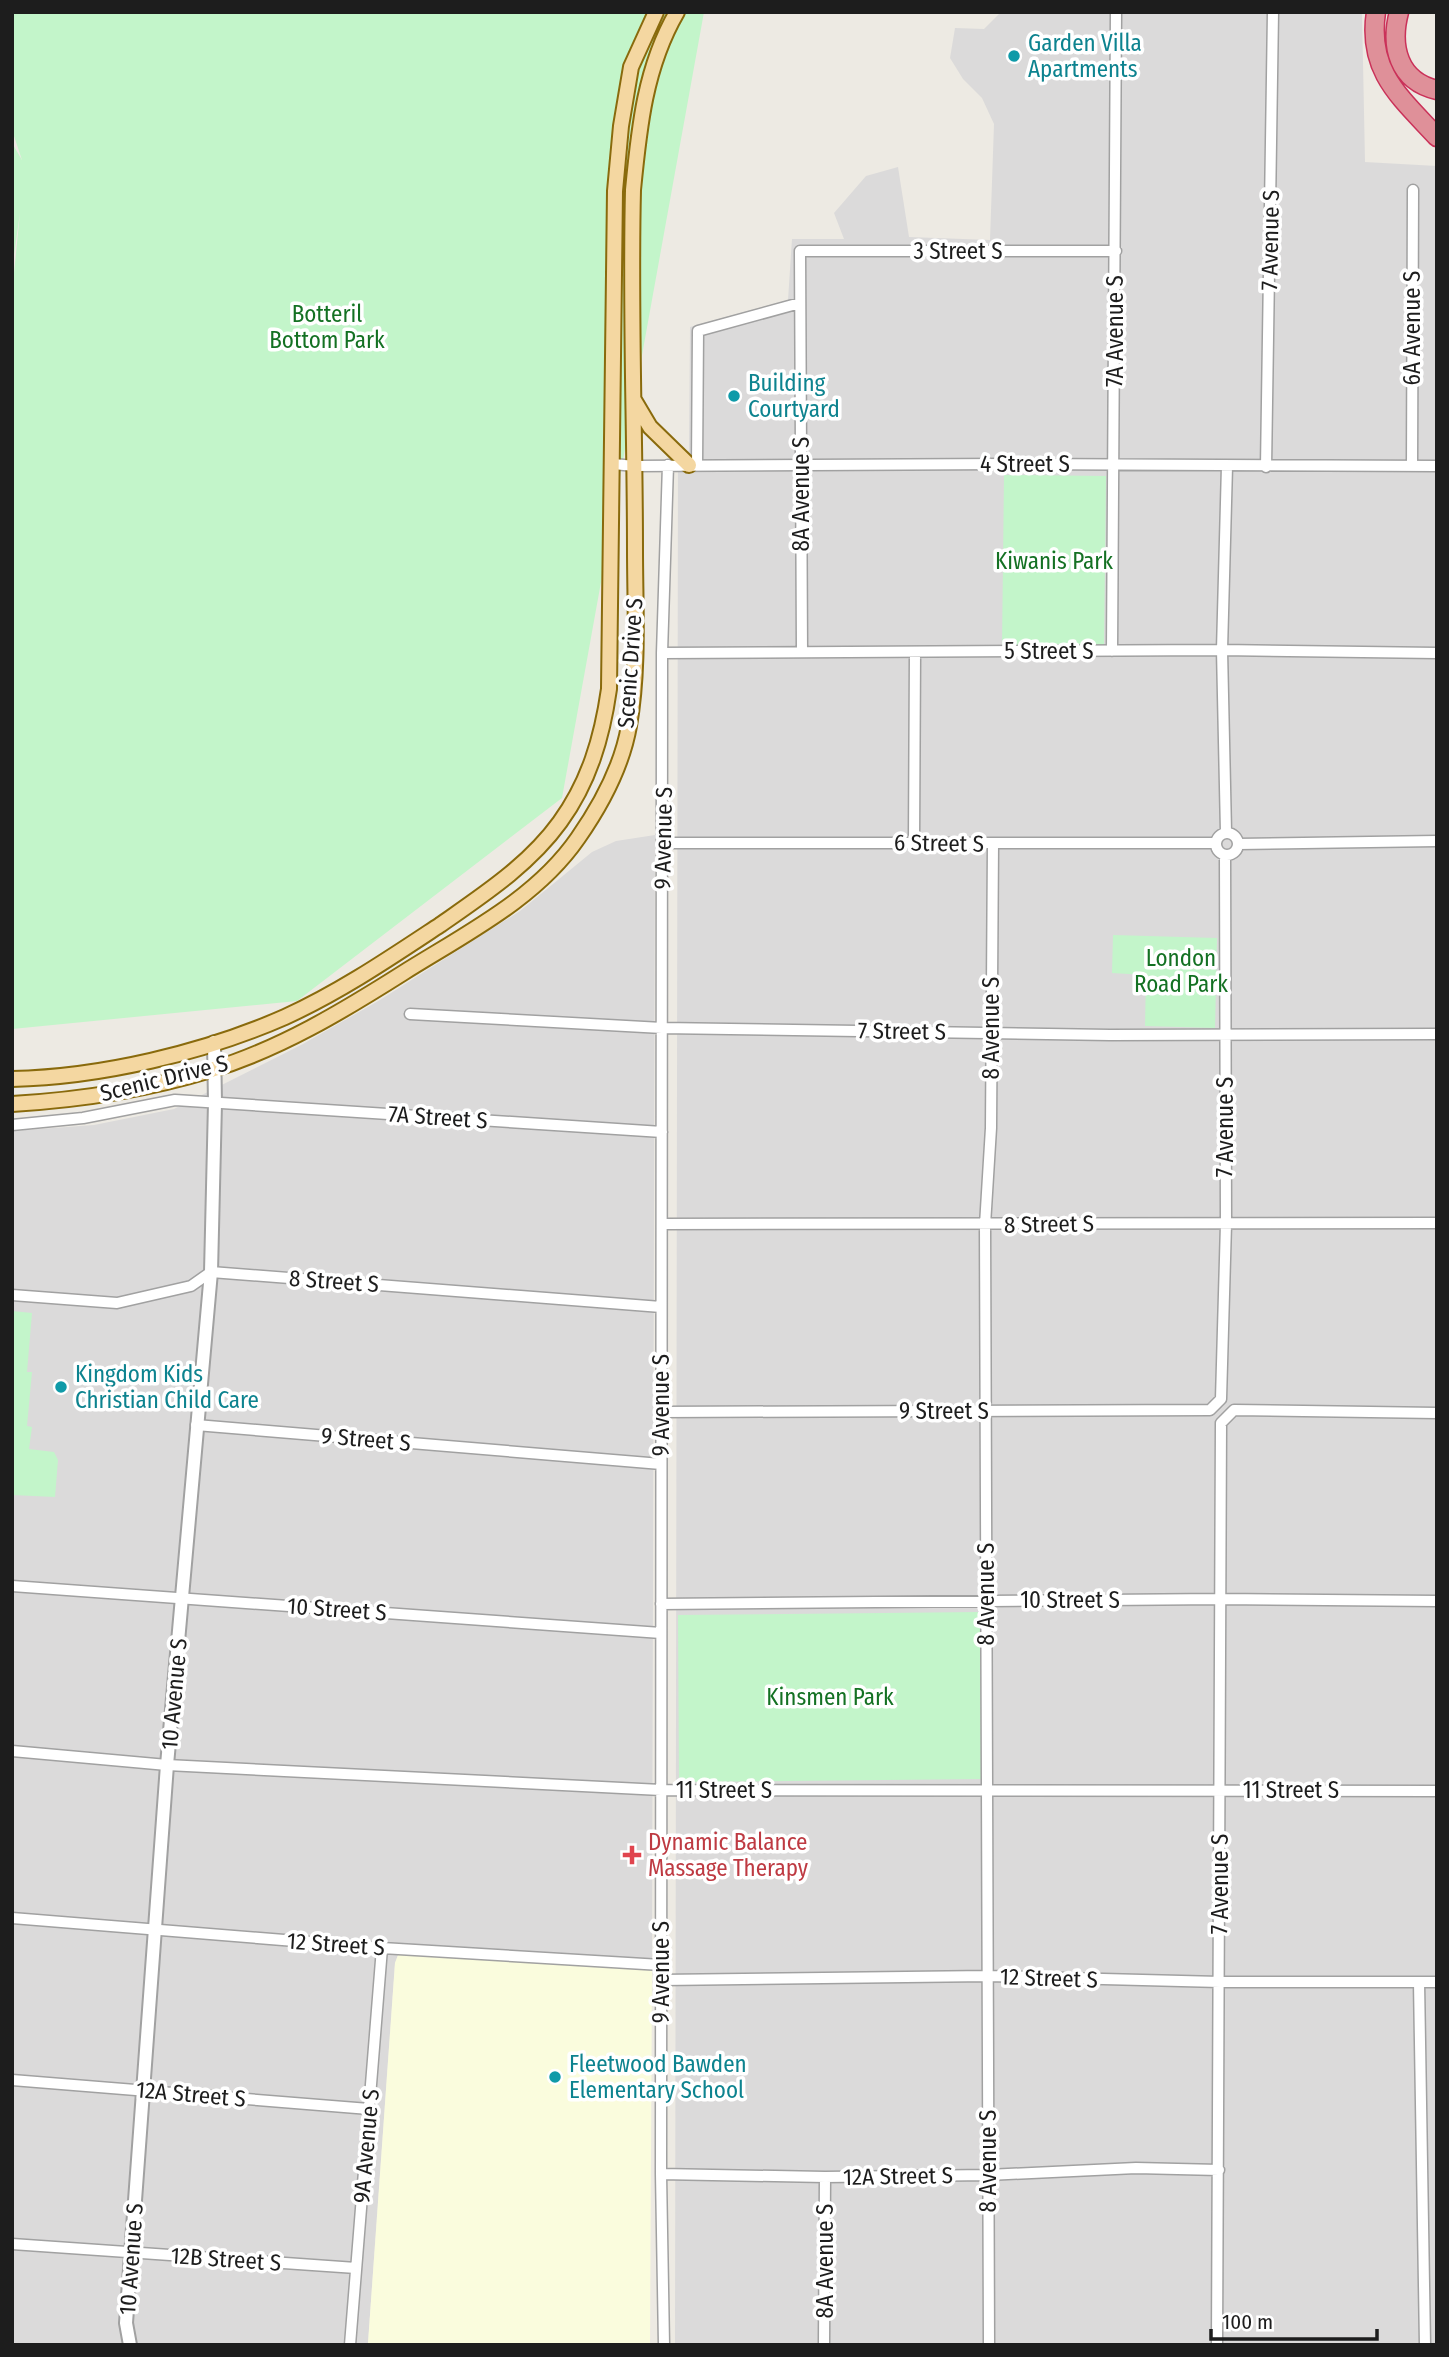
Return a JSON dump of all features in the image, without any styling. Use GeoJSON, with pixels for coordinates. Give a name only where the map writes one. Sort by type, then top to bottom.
{"type":"FeatureCollection","features":[{"type":"Feature","properties":{"kind":"highway"},"geometry":{"type":"LineString","coordinates":[[1376,12],[1374,43],[1389,83],[1437,137]]}},
{"type":"Feature","properties":{"kind":"highway"},"geometry":{"type":"LineString","coordinates":[[1399,12],[1394,31],[1395,47],[1405,71],[1427,88],[1437,90]]}},
{"type":"Feature","properties":{"kind":"main road","name":"Scenic Drive S"},"geometry":{"type":"LineString","coordinates":[[12,1079],[71,1076],[162,1058],[284,1017],[377,966],[482,896],[527,859],[560,822],[587,777],[601,737],[610,689],[615,191],[621,126],[631,67],[656,12]]}},
{"type":"Feature","properties":{"kind":"main road","name":"Scenic Drive S"},"geometry":{"type":"LineString","coordinates":[[12,1104],[101,1096],[154,1086],[215,1069],[310,1028],[368,995],[512,904],[545,877],[577,840],[607,792],[629,728],[635,642],[632,229],[639,123],[654,61],[677,12]]}},
{"type":"Feature","properties":{"kind":"main road"},"geometry":{"type":"LineString","coordinates":[[634,399],[650,427],[693,465]]}},
{"type":"Feature","properties":{"kind":"street","name":"7A Avenue S"},"geometry":{"type":"LineString","coordinates":[[1112,651],[1116,12]]}},
{"type":"Feature","properties":{"kind":"street","name":"7 Avenue S"},"geometry":{"type":"LineString","coordinates":[[1266,467],[1273,12]]}},
{"type":"Feature","properties":{"kind":"street","name":"6A Avenue S"},"geometry":{"type":"LineString","coordinates":[[1412,466],[1413,190]]}},
{"type":"Feature","properties":{"kind":"street","name":"3 Street S"},"geometry":{"type":"LineString","coordinates":[[800,251],[1116,251]]}},
{"type":"Feature","properties":{"kind":"street","name":"8A Avenue S"},"geometry":{"type":"LineString","coordinates":[[800,251],[802,652]]}},
{"type":"Feature","properties":{"kind":"street"},"geometry":{"type":"LineString","coordinates":[[693,465],[698,331],[800,303]]}},
{"type":"Feature","properties":{"kind":"street","name":"4 Street S"},"geometry":{"type":"LineString","coordinates":[[613,464],[1437,466]]}},
{"type":"Feature","properties":{"kind":"street","name":"9 Avenue S"},"geometry":{"type":"LineString","coordinates":[[664,2345],[661,2174],[662,653],[667,465]]}},
{"type":"Feature","properties":{"kind":"street"},"geometry":{"type":"LineString","coordinates":[[1226,832],[1222,650],[1227,466]]}},
{"type":"Feature","properties":{"kind":"street","name":"5 Street S"},"geometry":{"type":"LineString","coordinates":[[662,653],[1222,650],[1437,653]]}},
{"type":"Feature","properties":{"kind":"street"},"geometry":{"type":"LineString","coordinates":[[914,842],[915,652]]}},
{"type":"Feature","properties":{"kind":"street"},"geometry":{"type":"LineString","coordinates":[[1226,832],[1233,834],[1238,844],[1232,854],[1225,855],[1218,852],[1215,843],[1219,835],[1226,832]]}},
{"type":"Feature","properties":{"kind":"street"},"geometry":{"type":"LineString","coordinates":[[1238,844],[1437,841]]}},
{"type":"Feature","properties":{"kind":"street","name":"6 Street S"},"geometry":{"type":"LineString","coordinates":[[662,843],[1215,843]]}},
{"type":"Feature","properties":{"kind":"street","name":"8 Avenue S"},"geometry":{"type":"LineString","coordinates":[[989,2345],[985,1225],[991,1128],[993,844]]}},
{"type":"Feature","properties":{"kind":"street","name":"7 Avenue S"},"geometry":{"type":"LineString","coordinates":[[1221,1399],[1221,1324],[1226,1224],[1225,855]]}},
{"type":"Feature","properties":{"kind":"street","name":"7 Street S"},"geometry":{"type":"LineString","coordinates":[[410,1014],[662,1028],[1437,1034]]}},
{"type":"Feature","properties":{"kind":"street","name":"10 Avenue S"},"geometry":{"type":"LineString","coordinates":[[130,2345],[126,2323],[142,2089],[167,1765],[211,1272],[214,1042]]}},
{"type":"Feature","properties":{"kind":"street","name":"Scenic Drive S"},"geometry":{"type":"LineString","coordinates":[[12,1125],[83,1118],[175,1100],[215,1103]]}},
{"type":"Feature","properties":{"kind":"street","name":"7A Street S"},"geometry":{"type":"LineString","coordinates":[[215,1103],[662,1132]]}},
{"type":"Feature","properties":{"kind":"street","name":"8 Street S"},"geometry":{"type":"LineString","coordinates":[[662,1224],[1437,1223]]}},
{"type":"Feature","properties":{"kind":"street"},"geometry":{"type":"LineString","coordinates":[[12,1295],[117,1303],[191,1286],[211,1272]]}},
{"type":"Feature","properties":{"kind":"street","name":"8 Street S"},"geometry":{"type":"LineString","coordinates":[[211,1272],[662,1307]]}},
{"type":"Feature","properties":{"kind":"street","name":"9 Street S"},"geometry":{"type":"LineString","coordinates":[[662,1412],[1210,1410],[1221,1399]]}},
{"type":"Feature","properties":{"kind":"street","name":"7 Avenue S"},"geometry":{"type":"LineString","coordinates":[[1217,2345],[1221,1423],[1234,1410],[1437,1413]]}},
{"type":"Feature","properties":{"kind":"street","name":"9 Street S"},"geometry":{"type":"LineString","coordinates":[[196,1425],[661,1464]]}},
{"type":"Feature","properties":{"kind":"street","name":"10 Street S"},"geometry":{"type":"LineString","coordinates":[[12,1586],[661,1633]]}},
{"type":"Feature","properties":{"kind":"street","name":"10 Street S"},"geometry":{"type":"LineString","coordinates":[[661,1604],[1220,1599],[1437,1601]]}},
{"type":"Feature","properties":{"kind":"street","name":"11 Street S"},"geometry":{"type":"LineString","coordinates":[[12,1751],[167,1765],[661,1790],[1437,1791]]}},
{"type":"Feature","properties":{"kind":"street","name":"12 Street S"},"geometry":{"type":"LineString","coordinates":[[12,1919],[382,1948],[661,1965]]}},
{"type":"Feature","properties":{"kind":"street","name":"9A Avenue S"},"geometry":{"type":"LineString","coordinates":[[350,2345],[382,1948]]}},
{"type":"Feature","properties":{"kind":"street","name":"12 Street S"},"geometry":{"type":"LineString","coordinates":[[661,1980],[988,1976],[1220,1982],[1437,1982]]}},
{"type":"Feature","properties":{"kind":"street"},"geometry":{"type":"LineString","coordinates":[[1419,1982],[1425,2345]]}},
{"type":"Feature","properties":{"kind":"street","name":"12A Street S"},"geometry":{"type":"LineString","coordinates":[[12,2080],[369,2109]]}},
{"type":"Feature","properties":{"kind":"street","name":"12A Street S"},"geometry":{"type":"LineString","coordinates":[[661,2174],[825,2177],[989,2175],[1136,2168],[1219,2170]]}},
{"type":"Feature","properties":{"kind":"street","name":"8A Avenue S"},"geometry":{"type":"LineString","coordinates":[[824,2345],[825,2177]]}},
{"type":"Feature","properties":{"kind":"street","name":"12B Street S"},"geometry":{"type":"LineString","coordinates":[[12,2244],[356,2268]]}},
{"type":"Feature","properties":{"kind":"shaded area"},"geometry":{"type":"Polygon","coordinates":[[[1001,12],[1362,12],[1365,162],[1437,166],[1437,2345],[675,2345],[678,453],[689,451],[690,327],[788,300],[792,239],[844,239],[834,213],[866,176],[898,167],[909,237],[990,240],[994,124],[982,98],[963,79],[950,58],[955,28],[984,29],[1001,12]]]}},
{"type":"Feature","properties":{"kind":"shaded area"},"geometry":{"type":"Polygon","coordinates":[[[655,835],[652,1969],[404,1953],[398,1955],[395,1963],[368,2343],[370,2345],[12,2345],[12,1131],[94,1125],[174,1109],[303,1044],[380,1000],[520,911],[592,852],[616,841],[655,835]]]}},
{"type":"Feature","properties":{"kind":"shaded area"},"geometry":{"type":"Polygon","coordinates":[[[404,1953],[652,1969],[650,2345],[368,2343],[395,1963],[398,1955],[404,1953]]]}},
{"type":"Feature","properties":{"kind":"green space","name":"Botteril Bottom Park"},"geometry":{"type":"Polygon","coordinates":[[[12,12],[704,12],[562,798],[297,1001],[12,1029],[12,293],[20,213],[12,269],[12,143],[22,160],[12,130],[12,12]]]}},
{"type":"Feature","properties":{"kind":"green space","name":"Kiwanis Park"},"geometry":{"type":"Polygon","coordinates":[[[1004,475],[1106,476],[1104,646],[1002,647],[1004,475]]]}},
{"type":"Feature","properties":{"kind":"green space","name":"London Road Park"},"geometry":{"type":"Polygon","coordinates":[[[1113,935],[1217,938],[1215,1028],[1145,1026],[1146,975],[1112,973],[1113,935]]]}},
{"type":"Feature","properties":{"kind":"green space"},"geometry":{"type":"Polygon","coordinates":[[[12,1311],[32,1313],[27,1372],[32,1372],[27,1426],[32,1427],[29,1449],[54,1452],[58,1460],[55,1497],[12,1495],[12,1311]]]}},
{"type":"Feature","properties":{"kind":"green space","name":"Kinsmen Park"},"geometry":{"type":"Polygon","coordinates":[[[980,1612],[981,1779],[679,1782],[678,1615],[980,1612]]]}},
{"type":"Feature","properties":{"kind":"place","name":"Garden Villa Apartments"},"geometry":{"type":"Point","coordinates":[1014,56]}},
{"type":"Feature","properties":{"kind":"place","name":"Building Courtyard"},"geometry":{"type":"Point","coordinates":[734,396]}},
{"type":"Feature","properties":{"kind":"place","name":"Kingdom Kids Christian Child Care"},"geometry":{"type":"Point","coordinates":[61,1387]}},
{"type":"Feature","properties":{"kind":"place","name":"Dynamic Balance Massage Therapy"},"geometry":{"type":"Point","coordinates":[632,1855]}},
{"type":"Feature","properties":{"kind":"place","name":"Fleetwood Bawden Elementary School"},"geometry":{"type":"Point","coordinates":[555,2077]}}]}
